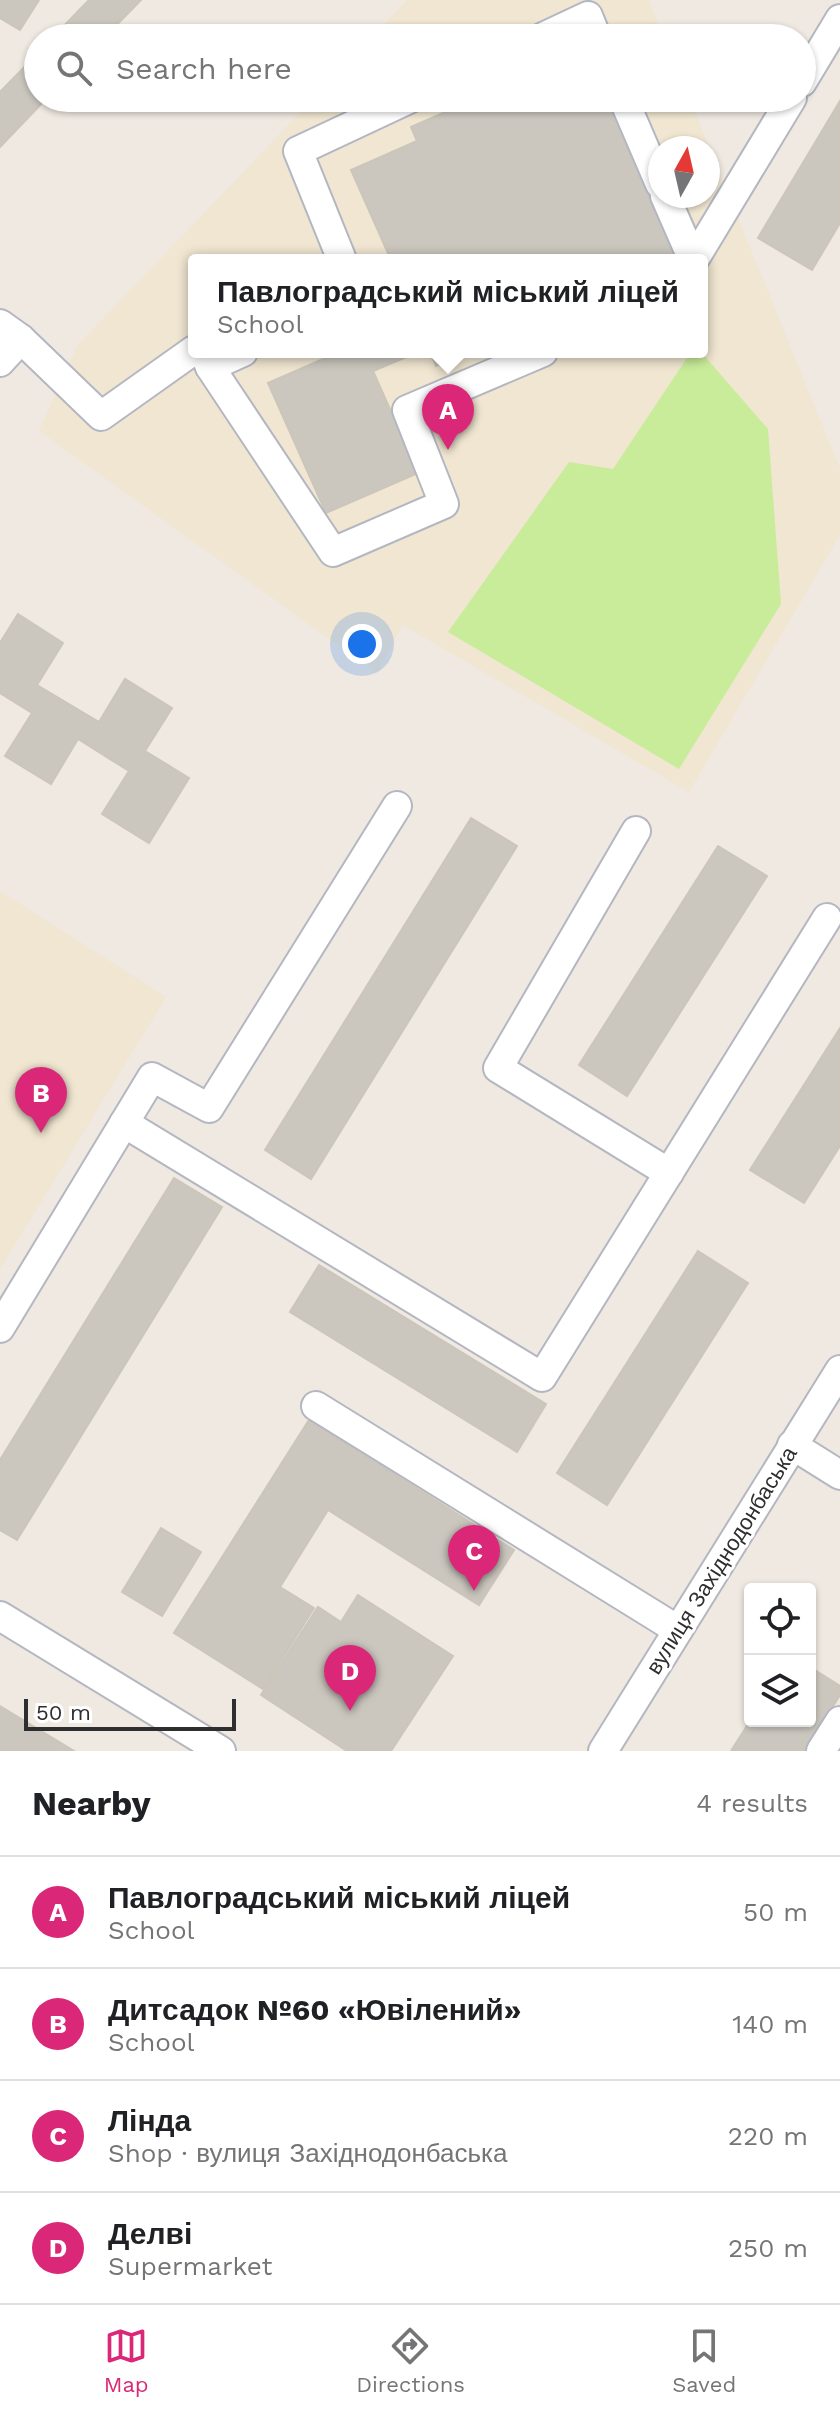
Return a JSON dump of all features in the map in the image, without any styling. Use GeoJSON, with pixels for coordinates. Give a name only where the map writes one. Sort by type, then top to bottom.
{"type":"FeatureCollection","features":[{"type":"Feature","properties":{"kind":"street"},"geometry":{"type":"LineString","coordinates":[[571,24],[588,16],[591,24]]}},
{"type":"Feature","properties":{"kind":"street"},"geometry":{"type":"LineString","coordinates":[[816,59],[840,19]]}},
{"type":"Feature","properties":{"kind":"street"},"geometry":{"type":"LineString","coordinates":[[340,254],[298,151],[381,112]]}},
{"type":"Feature","properties":{"kind":"street"},"geometry":{"type":"LineString","coordinates":[[629,112],[648,156]]}},
{"type":"Feature","properties":{"kind":"street"},"geometry":{"type":"LineString","coordinates":[[697,254],[783,112]]}},
{"type":"Feature","properties":{"kind":"street"},"geometry":{"type":"LineString","coordinates":[[670,208],[690,254]]}},
{"type":"Feature","properties":{"kind":"street"},"geometry":{"type":"LineString","coordinates":[[0,362],[10,331],[101,416],[200,358]]}},
{"type":"Feature","properties":{"kind":"street"},"geometry":{"type":"LineString","coordinates":[[204,358],[333,552],[444,504],[407,410],[529,358]]}},
{"type":"Feature","properties":{"kind":"street"},"geometry":{"type":"LineString","coordinates":[[0,1328],[152,1077],[209,1108],[397,806]]}},
{"type":"Feature","properties":{"kind":"street"},"geometry":{"type":"LineString","coordinates":[[636,831],[498,1068],[669,1173]]}},
{"type":"Feature","properties":{"kind":"street"},"geometry":{"type":"LineString","coordinates":[[124,1123],[542,1377],[827,918]]}},
{"type":"Feature","properties":{"kind":"street","name":"вулиця Західнодонбаська"},"geometry":{"type":"LineString","coordinates":[[603,1751],[840,1370]]}},
{"type":"Feature","properties":{"kind":"street"},"geometry":{"type":"LineString","coordinates":[[316,1406],[678,1630]]}},
{"type":"Feature","properties":{"kind":"street"},"geometry":{"type":"LineString","coordinates":[[792,1445],[840,1475]]}},
{"type":"Feature","properties":{"kind":"street"},"geometry":{"type":"LineString","coordinates":[[0,1616],[221,1751]]}},
{"type":"Feature","properties":{"kind":"street"},"geometry":{"type":"LineString","coordinates":[[821,1751],[840,1721]]}},
{"type":"Feature","properties":{"kind":"shaded area"},"geometry":{"type":"Polygon","coordinates":[[[407,0],[649,0],[658,24],[384,24],[407,0]]]}},
{"type":"Feature","properties":{"kind":"shaded area"},"geometry":{"type":"Polygon","coordinates":[[[301,112],[695,112],[705,136],[648,136],[648,208],[720,208],[720,174],[840,468],[840,535],[689,792],[403,625],[377,673],[39,431],[77,346],[301,112]]]}},
{"type":"Feature","properties":{"kind":"shaded area"},"geometry":{"type":"Polygon","coordinates":[[[0,891],[166,997],[0,1269],[0,891]]]}},
{"type":"Feature","properties":{"kind":"green space"},"geometry":{"type":"Polygon","coordinates":[[[687,358],[706,358],[768,429],[781,604],[679,769],[448,632],[569,462],[613,469],[687,358]]]}},
{"type":"Feature","properties":{"kind":"building"},"geometry":{"type":"Polygon","coordinates":[[[0,0],[39,0],[20,30],[0,18],[0,0]]]}},
{"type":"Feature","properties":{"kind":"building"},"geometry":{"type":"Polygon","coordinates":[[[89,0],[141,0],[118,24],[66,24],[89,0]]]}},
{"type":"Feature","properties":{"kind":"building"},"geometry":{"type":"Polygon","coordinates":[[[24,67],[24,112],[34,112],[0,147],[0,92],[24,67]]]}},
{"type":"Feature","properties":{"kind":"building"},"geometry":{"type":"Polygon","coordinates":[[[840,101],[840,223],[812,270],[758,238],[840,101]]]}},
{"type":"Feature","properties":{"kind":"building"},"geometry":{"type":"Polygon","coordinates":[[[445,112],[614,112],[648,189],[648,208],[657,208],[677,254],[388,254],[351,170],[417,141],[411,127],[445,112]]]}},
{"type":"Feature","properties":{"kind":"building"},"geometry":{"type":"Polygon","coordinates":[[[325,358],[404,358],[373,371],[418,473],[326,513],[268,383],[325,358]]]}},
{"type":"Feature","properties":{"kind":"building"},"geometry":{"type":"Polygon","coordinates":[[[433,358],[454,358],[436,366],[433,358]]]}},
{"type":"Feature","properties":{"kind":"building"},"geometry":{"type":"Polygon","coordinates":[[[18,614],[63,643],[37,685],[99,722],[125,679],[172,708],[145,751],[189,778],[149,843],[102,814],[129,771],[78,739],[51,784],[5,756],[32,713],[0,693],[0,643],[18,614]]]}},
{"type":"Feature","properties":{"kind":"building"},"geometry":{"type":"Polygon","coordinates":[[[471,818],[517,846],[311,1179],[265,1150],[471,818]]]}},
{"type":"Feature","properties":{"kind":"building"},"geometry":{"type":"Polygon","coordinates":[[[718,846],[767,876],[627,1096],[579,1065],[718,846]]]}},
{"type":"Feature","properties":{"kind":"building"},"geometry":{"type":"Polygon","coordinates":[[[840,1028],[840,1146],[804,1203],[750,1170],[840,1028]]]}},
{"type":"Feature","properties":{"kind":"building"},"geometry":{"type":"Polygon","coordinates":[[[174,1178],[222,1207],[17,1540],[0,1530],[0,1460],[174,1178]]]}},
{"type":"Feature","properties":{"kind":"building"},"geometry":{"type":"Polygon","coordinates":[[[698,1251],[748,1283],[607,1505],[557,1473],[698,1251]]]}},
{"type":"Feature","properties":{"kind":"building"},"geometry":{"type":"Polygon","coordinates":[[[319,1265],[546,1404],[517,1452],[290,1312],[319,1265]]]}},
{"type":"Feature","properties":{"kind":"building"},"geometry":{"type":"Polygon","coordinates":[[[309,1420],[514,1550],[479,1605],[328,1510],[280,1587],[314,1608],[263,1689],[174,1633],[309,1420]]]}},
{"type":"Feature","properties":{"kind":"building"},"geometry":{"type":"Polygon","coordinates":[[[161,1528],[201,1552],[162,1616],[122,1592],[161,1528]]]}},
{"type":"Feature","properties":{"kind":"building"},"geometry":{"type":"Polygon","coordinates":[[[358,1595],[453,1656],[391,1751],[347,1751],[261,1695],[318,1607],[341,1622],[358,1595]]]}},
{"type":"Feature","properties":{"kind":"building"},"geometry":{"type":"Polygon","coordinates":[[[816,1671],[840,1686],[840,1695],[805,1751],[731,1751],[746,1727],[816,1727],[816,1671]]]}},
{"type":"Feature","properties":{"kind":"building"},"geometry":{"type":"Polygon","coordinates":[[[0,1706],[74,1751],[0,1751],[0,1706]]]}},
{"type":"Feature","properties":{"kind":"place","name":"Павлоградський міський ліцей"},"geometry":{"type":"Point","coordinates":[448,450]}},
{"type":"Feature","properties":{"kind":"place","name":"Дитсадок №60 «Ювілений»"},"geometry":{"type":"Point","coordinates":[41,1133]}},
{"type":"Feature","properties":{"kind":"place","name":"Лінда"},"geometry":{"type":"Point","coordinates":[474,1591]}},
{"type":"Feature","properties":{"kind":"place","name":"Делві"},"geometry":{"type":"Point","coordinates":[350,1711]}}]}
